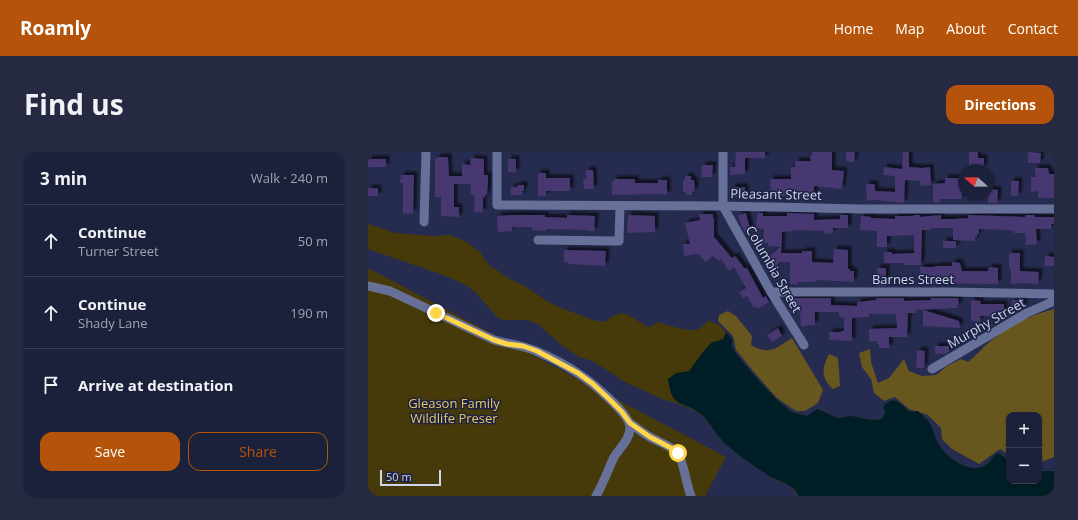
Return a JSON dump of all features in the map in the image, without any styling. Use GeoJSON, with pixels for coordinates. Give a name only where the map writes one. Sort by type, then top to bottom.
{"type":"FeatureCollection","features":[{"type":"Feature","properties":{"kind":"street"},"geometry":{"type":"LineString","coordinates":[[424,222],[426,152]]}},
{"type":"Feature","properties":{"kind":"street","name":"Pleasant Street"},"geometry":{"type":"LineString","coordinates":[[497,152],[497,205],[723,206],[862,209],[1054,209]]}},
{"type":"Feature","properties":{"kind":"street"},"geometry":{"type":"LineString","coordinates":[[723,152],[723,206]]}},
{"type":"Feature","properties":{"kind":"street"},"geometry":{"type":"LineString","coordinates":[[538,240],[619,240],[620,206]]}},
{"type":"Feature","properties":{"kind":"street","name":"Columbia Street"},"geometry":{"type":"LineString","coordinates":[[723,206],[771,292],[804,345]]}},
{"type":"Feature","properties":{"kind":"street"},"geometry":{"type":"LineString","coordinates":[[368,286],[390,291],[494,340],[507,344],[523,346],[537,351],[578,373],[593,384],[622,412],[630,423],[650,437],[678,453],[691,496]]}},
{"type":"Feature","properties":{"kind":"street","name":"Barnes Street"},"geometry":{"type":"LineString","coordinates":[[771,292],[948,292],[1054,294]]}},
{"type":"Feature","properties":{"kind":"street","name":"Murphy Street"},"geometry":{"type":"LineString","coordinates":[[932,368],[1027,313],[1054,301]]}},
{"type":"Feature","properties":{"kind":"street"},"geometry":{"type":"LineString","coordinates":[[596,496],[614,458],[626,439],[630,430],[630,423]]}},
{"type":"Feature","properties":{"kind":"green space"},"geometry":{"type":"Polygon","coordinates":[[[368,224],[395,233],[434,236],[449,235],[465,241],[479,251],[489,265],[550,303],[593,320],[604,322],[613,316],[623,313],[648,327],[653,326],[657,322],[685,330],[696,330],[701,328],[708,321],[718,324],[732,339],[732,347],[737,356],[777,400],[792,412],[807,416],[817,409],[838,418],[851,416],[875,420],[883,418],[885,413],[883,407],[887,403],[894,401],[910,412],[918,411],[924,416],[930,424],[939,445],[956,462],[977,468],[988,463],[997,453],[1005,457],[1006,484],[1042,484],[1042,471],[1054,471],[1046,496],[799,496],[791,486],[769,476],[738,454],[721,439],[703,416],[694,410],[662,399],[623,381],[590,360],[579,357],[560,344],[538,324],[527,320],[502,320],[496,316],[476,293],[466,285],[443,275],[368,249],[368,224]]]}},
{"type":"Feature","properties":{"kind":"green space","name":"Gleason Family Wildlife Preser"},"geometry":{"type":"Polygon","coordinates":[[[368,268],[726,457],[705,496],[368,496],[368,268]]]}},
{"type":"Feature","properties":{"kind":"shaded area"},"geometry":{"type":"Polygon","coordinates":[[[1054,309],[1054,457],[1042,462],[1042,412],[1006,412],[1006,453],[1000,449],[979,464],[952,449],[942,439],[941,428],[928,415],[909,409],[895,397],[884,401],[874,393],[871,379],[862,367],[859,353],[870,349],[871,362],[878,383],[889,378],[904,359],[909,371],[922,376],[936,375],[947,366],[961,359],[968,362],[1000,334],[1030,317],[1054,309]]]}},
{"type":"Feature","properties":{"kind":"shaded area"},"geometry":{"type":"Polygon","coordinates":[[[728,311],[736,316],[752,336],[751,345],[758,348],[768,350],[777,348],[792,338],[823,390],[818,403],[805,411],[796,411],[777,398],[736,350],[733,336],[718,321],[719,315],[728,311]]]}},
{"type":"Feature","properties":{"kind":"shaded area"},"geometry":{"type":"Polygon","coordinates":[[[726,332],[732,339],[732,347],[737,355],[777,400],[792,412],[807,416],[817,409],[838,418],[851,416],[875,420],[883,418],[885,413],[883,407],[887,403],[894,401],[910,412],[918,411],[924,416],[930,424],[939,445],[956,462],[977,468],[988,463],[997,453],[1005,457],[1006,484],[1042,484],[1042,471],[1054,471],[1054,496],[799,496],[789,485],[766,474],[736,453],[720,438],[703,416],[680,404],[673,396],[668,379],[676,373],[689,371],[711,343],[723,339],[726,332]]]}},
{"type":"Feature","properties":{"kind":"shaded area"},"geometry":{"type":"Polygon","coordinates":[[[829,354],[838,358],[840,386],[833,389],[824,376],[824,368],[829,354]]]}},
{"type":"Feature","properties":{"kind":"building"},"geometry":{"type":"Polygon","coordinates":[[[736,152],[765,152],[765,158],[745,158],[745,174],[730,175],[730,167],[735,167],[736,152]]]}},
{"type":"Feature","properties":{"kind":"building"},"geometry":{"type":"Polygon","coordinates":[[[812,152],[832,152],[832,170],[844,171],[842,189],[814,186],[814,197],[794,197],[794,199],[786,199],[786,196],[771,196],[770,179],[791,179],[791,167],[795,167],[795,161],[811,161],[810,156],[812,156],[812,152]]]}},
{"type":"Feature","properties":{"kind":"building"},"geometry":{"type":"Polygon","coordinates":[[[846,152],[855,152],[854,162],[846,161],[846,152]]]}},
{"type":"Feature","properties":{"kind":"building"},"geometry":{"type":"Polygon","coordinates":[[[903,152],[909,152],[909,167],[930,167],[931,185],[920,186],[920,181],[905,180],[904,203],[875,200],[867,201],[866,184],[875,184],[875,191],[895,192],[895,176],[883,175],[884,167],[902,169],[903,152]]]}},
{"type":"Feature","properties":{"kind":"building"},"geometry":{"type":"Polygon","coordinates":[[[969,152],[978,152],[978,158],[984,158],[984,164],[969,164],[969,152]]]}},
{"type":"Feature","properties":{"kind":"building"},"geometry":{"type":"Polygon","coordinates":[[[1028,152],[1041,153],[1040,163],[1028,163],[1028,152]]]}},
{"type":"Feature","properties":{"kind":"building"},"geometry":{"type":"Polygon","coordinates":[[[437,157],[448,157],[449,176],[462,176],[462,164],[470,165],[471,158],[484,159],[484,175],[488,175],[488,182],[487,195],[485,195],[485,198],[483,197],[483,212],[474,212],[475,196],[470,194],[471,184],[454,184],[454,207],[459,207],[459,217],[441,216],[441,197],[435,197],[435,159],[437,159],[437,157]]]}},
{"type":"Feature","properties":{"kind":"building"},"geometry":{"type":"Polygon","coordinates":[[[368,159],[386,159],[386,167],[368,167],[368,159]]]}},
{"type":"Feature","properties":{"kind":"building"},"geometry":{"type":"Polygon","coordinates":[[[508,159],[516,159],[516,172],[508,172],[508,159]]]}},
{"type":"Feature","properties":{"kind":"building"},"geometry":{"type":"Polygon","coordinates":[[[702,165],[713,165],[712,177],[701,177],[702,165]]]}},
{"type":"Feature","properties":{"kind":"building"},"geometry":{"type":"Polygon","coordinates":[[[1035,168],[1048,168],[1049,174],[1054,174],[1054,198],[1038,198],[1038,191],[1031,192],[1031,177],[1035,177],[1035,168]]]}},
{"type":"Feature","properties":{"kind":"building"},"geometry":{"type":"Polygon","coordinates":[[[586,170],[593,170],[594,189],[584,189],[583,179],[586,179],[586,170]]]}},
{"type":"Feature","properties":{"kind":"building"},"geometry":{"type":"Polygon","coordinates":[[[538,173],[546,173],[546,178],[570,178],[570,191],[546,191],[546,196],[538,196],[538,173]]]}},
{"type":"Feature","properties":{"kind":"building"},"geometry":{"type":"Polygon","coordinates":[[[401,175],[414,175],[413,213],[403,214],[403,183],[400,183],[401,175]]]}},
{"type":"Feature","properties":{"kind":"building"},"geometry":{"type":"Polygon","coordinates":[[[685,176],[691,176],[691,180],[694,180],[695,191],[692,192],[692,195],[686,195],[686,192],[683,192],[683,180],[685,180],[685,176]]]}},
{"type":"Feature","properties":{"kind":"building"},"geometry":{"type":"Polygon","coordinates":[[[945,178],[958,178],[958,199],[940,199],[940,202],[933,202],[933,184],[945,183],[945,178]]]}},
{"type":"Feature","properties":{"kind":"building"},"geometry":{"type":"Polygon","coordinates":[[[614,179],[635,179],[635,183],[658,183],[658,180],[667,180],[667,195],[612,195],[612,181],[614,181],[614,179]]]}},
{"type":"Feature","properties":{"kind":"building"},"geometry":{"type":"Polygon","coordinates":[[[1011,181],[1019,181],[1018,196],[1011,196],[1011,181]]]}},
{"type":"Feature","properties":{"kind":"building"},"geometry":{"type":"Polygon","coordinates":[[[517,185],[524,185],[522,195],[511,195],[511,187],[517,187],[517,185]]]}},
{"type":"Feature","properties":{"kind":"building"},"geometry":{"type":"Polygon","coordinates":[[[732,187],[745,187],[745,196],[732,197],[732,187]]]}},
{"type":"Feature","properties":{"kind":"building"},"geometry":{"type":"Polygon","coordinates":[[[368,188],[378,188],[378,196],[368,196],[368,188]]]}},
{"type":"Feature","properties":{"kind":"building"},"geometry":{"type":"Polygon","coordinates":[[[994,190],[998,190],[997,203],[988,203],[988,200],[994,200],[994,190]]]}},
{"type":"Feature","properties":{"kind":"building"},"geometry":{"type":"Polygon","coordinates":[[[746,213],[750,229],[744,231],[738,215],[746,213]]]}},
{"type":"Feature","properties":{"kind":"building"},"geometry":{"type":"Polygon","coordinates":[[[757,213],[763,213],[763,216],[787,216],[787,213],[814,214],[814,220],[840,219],[840,215],[848,215],[848,228],[833,228],[833,233],[824,234],[824,231],[793,230],[782,232],[781,253],[802,253],[802,251],[812,251],[812,262],[833,263],[834,249],[848,250],[848,269],[850,269],[850,271],[854,271],[854,282],[816,280],[815,282],[798,282],[798,284],[790,284],[790,262],[780,262],[774,268],[772,266],[770,268],[765,263],[767,261],[766,259],[780,247],[768,246],[768,243],[763,243],[764,229],[756,228],[757,213]]]}},
{"type":"Feature","properties":{"kind":"building"},"geometry":{"type":"Polygon","coordinates":[[[699,214],[713,214],[714,237],[732,258],[735,256],[745,269],[747,268],[763,298],[766,296],[769,302],[758,309],[757,307],[754,308],[747,296],[743,298],[739,292],[746,288],[734,267],[729,271],[721,259],[719,261],[713,256],[706,262],[698,254],[684,256],[683,244],[690,244],[685,223],[700,220],[699,214]]]}},
{"type":"Feature","properties":{"kind":"building"},"geometry":{"type":"Polygon","coordinates":[[[545,215],[545,217],[567,218],[567,215],[595,216],[594,231],[546,229],[546,231],[532,230],[532,227],[512,227],[512,231],[498,232],[497,216],[545,215]]]}},
{"type":"Feature","properties":{"kind":"building"},"geometry":{"type":"Polygon","coordinates":[[[628,215],[655,216],[655,232],[627,233],[628,215]]]}},
{"type":"Feature","properties":{"kind":"building"},"geometry":{"type":"Polygon","coordinates":[[[920,215],[920,217],[941,215],[941,219],[954,219],[968,218],[968,215],[1025,217],[1025,215],[1035,215],[1035,217],[1054,217],[1054,224],[1051,224],[1051,229],[1036,229],[1037,244],[1026,245],[1025,233],[1014,233],[1014,231],[1008,230],[979,229],[979,234],[975,237],[975,241],[953,240],[953,228],[931,228],[931,230],[922,230],[921,265],[884,263],[884,252],[892,252],[892,254],[914,253],[914,235],[887,236],[887,247],[877,247],[877,231],[860,230],[861,216],[895,219],[895,216],[920,215]]]}},
{"type":"Feature","properties":{"kind":"building"},"geometry":{"type":"Polygon","coordinates":[[[943,241],[956,241],[956,248],[943,248],[943,241]]]}},
{"type":"Feature","properties":{"kind":"building"},"geometry":{"type":"Polygon","coordinates":[[[564,250],[606,251],[605,266],[568,264],[568,262],[564,262],[564,250]]]}},
{"type":"Feature","properties":{"kind":"building"},"geometry":{"type":"Polygon","coordinates":[[[1009,253],[1020,253],[1020,271],[1039,272],[1038,284],[1011,284],[1009,253]]]}},
{"type":"Feature","properties":{"kind":"building"},"geometry":{"type":"Polygon","coordinates":[[[1045,256],[1054,257],[1054,266],[1044,266],[1045,256]]]}},
{"type":"Feature","properties":{"kind":"building"},"geometry":{"type":"Polygon","coordinates":[[[952,262],[960,263],[962,271],[988,271],[989,267],[998,268],[998,284],[921,283],[920,267],[952,266],[952,262]]]}},
{"type":"Feature","properties":{"kind":"building"},"geometry":{"type":"Polygon","coordinates":[[[877,268],[886,268],[886,286],[876,286],[877,268]]]}},
{"type":"Feature","properties":{"kind":"building"},"geometry":{"type":"Polygon","coordinates":[[[791,298],[831,298],[831,305],[857,306],[857,302],[876,300],[877,298],[904,298],[904,301],[931,300],[931,298],[958,298],[959,305],[957,305],[957,308],[916,310],[916,313],[908,313],[907,337],[889,337],[889,348],[879,348],[877,341],[869,341],[869,329],[897,328],[896,314],[869,314],[869,317],[852,318],[852,341],[829,340],[829,332],[844,331],[844,318],[839,316],[839,312],[815,312],[815,325],[801,326],[800,312],[790,311],[791,298]]]}},
{"type":"Feature","properties":{"kind":"building"},"geometry":{"type":"Polygon","coordinates":[[[971,300],[981,301],[980,304],[1004,304],[1004,316],[980,316],[980,322],[971,321],[971,300]]]}},
{"type":"Feature","properties":{"kind":"building"},"geometry":{"type":"Polygon","coordinates":[[[1012,300],[1024,301],[1023,308],[1011,308],[1012,300]]]}},
{"type":"Feature","properties":{"kind":"building"},"geometry":{"type":"Polygon","coordinates":[[[923,310],[959,321],[960,328],[923,326],[923,310]]]}},
{"type":"Feature","properties":{"kind":"building"},"geometry":{"type":"Polygon","coordinates":[[[778,328],[782,336],[772,342],[767,335],[778,328]]]}},
{"type":"Feature","properties":{"kind":"building"},"geometry":{"type":"Polygon","coordinates":[[[935,346],[949,346],[949,352],[946,354],[935,354],[935,346]]]}},
{"type":"Feature","properties":{"kind":"building"},"geometry":{"type":"Polygon","coordinates":[[[917,350],[925,351],[924,368],[916,368],[917,350]]]}},
{"type":"Feature","properties":{"kind":"route"},"geometry":{"type":"LineString","coordinates":[[436,313],[494,340],[507,344],[523,346],[537,351],[578,373],[593,384],[609,399],[622,412],[630,423],[650,437],[678,453]]}}]}
